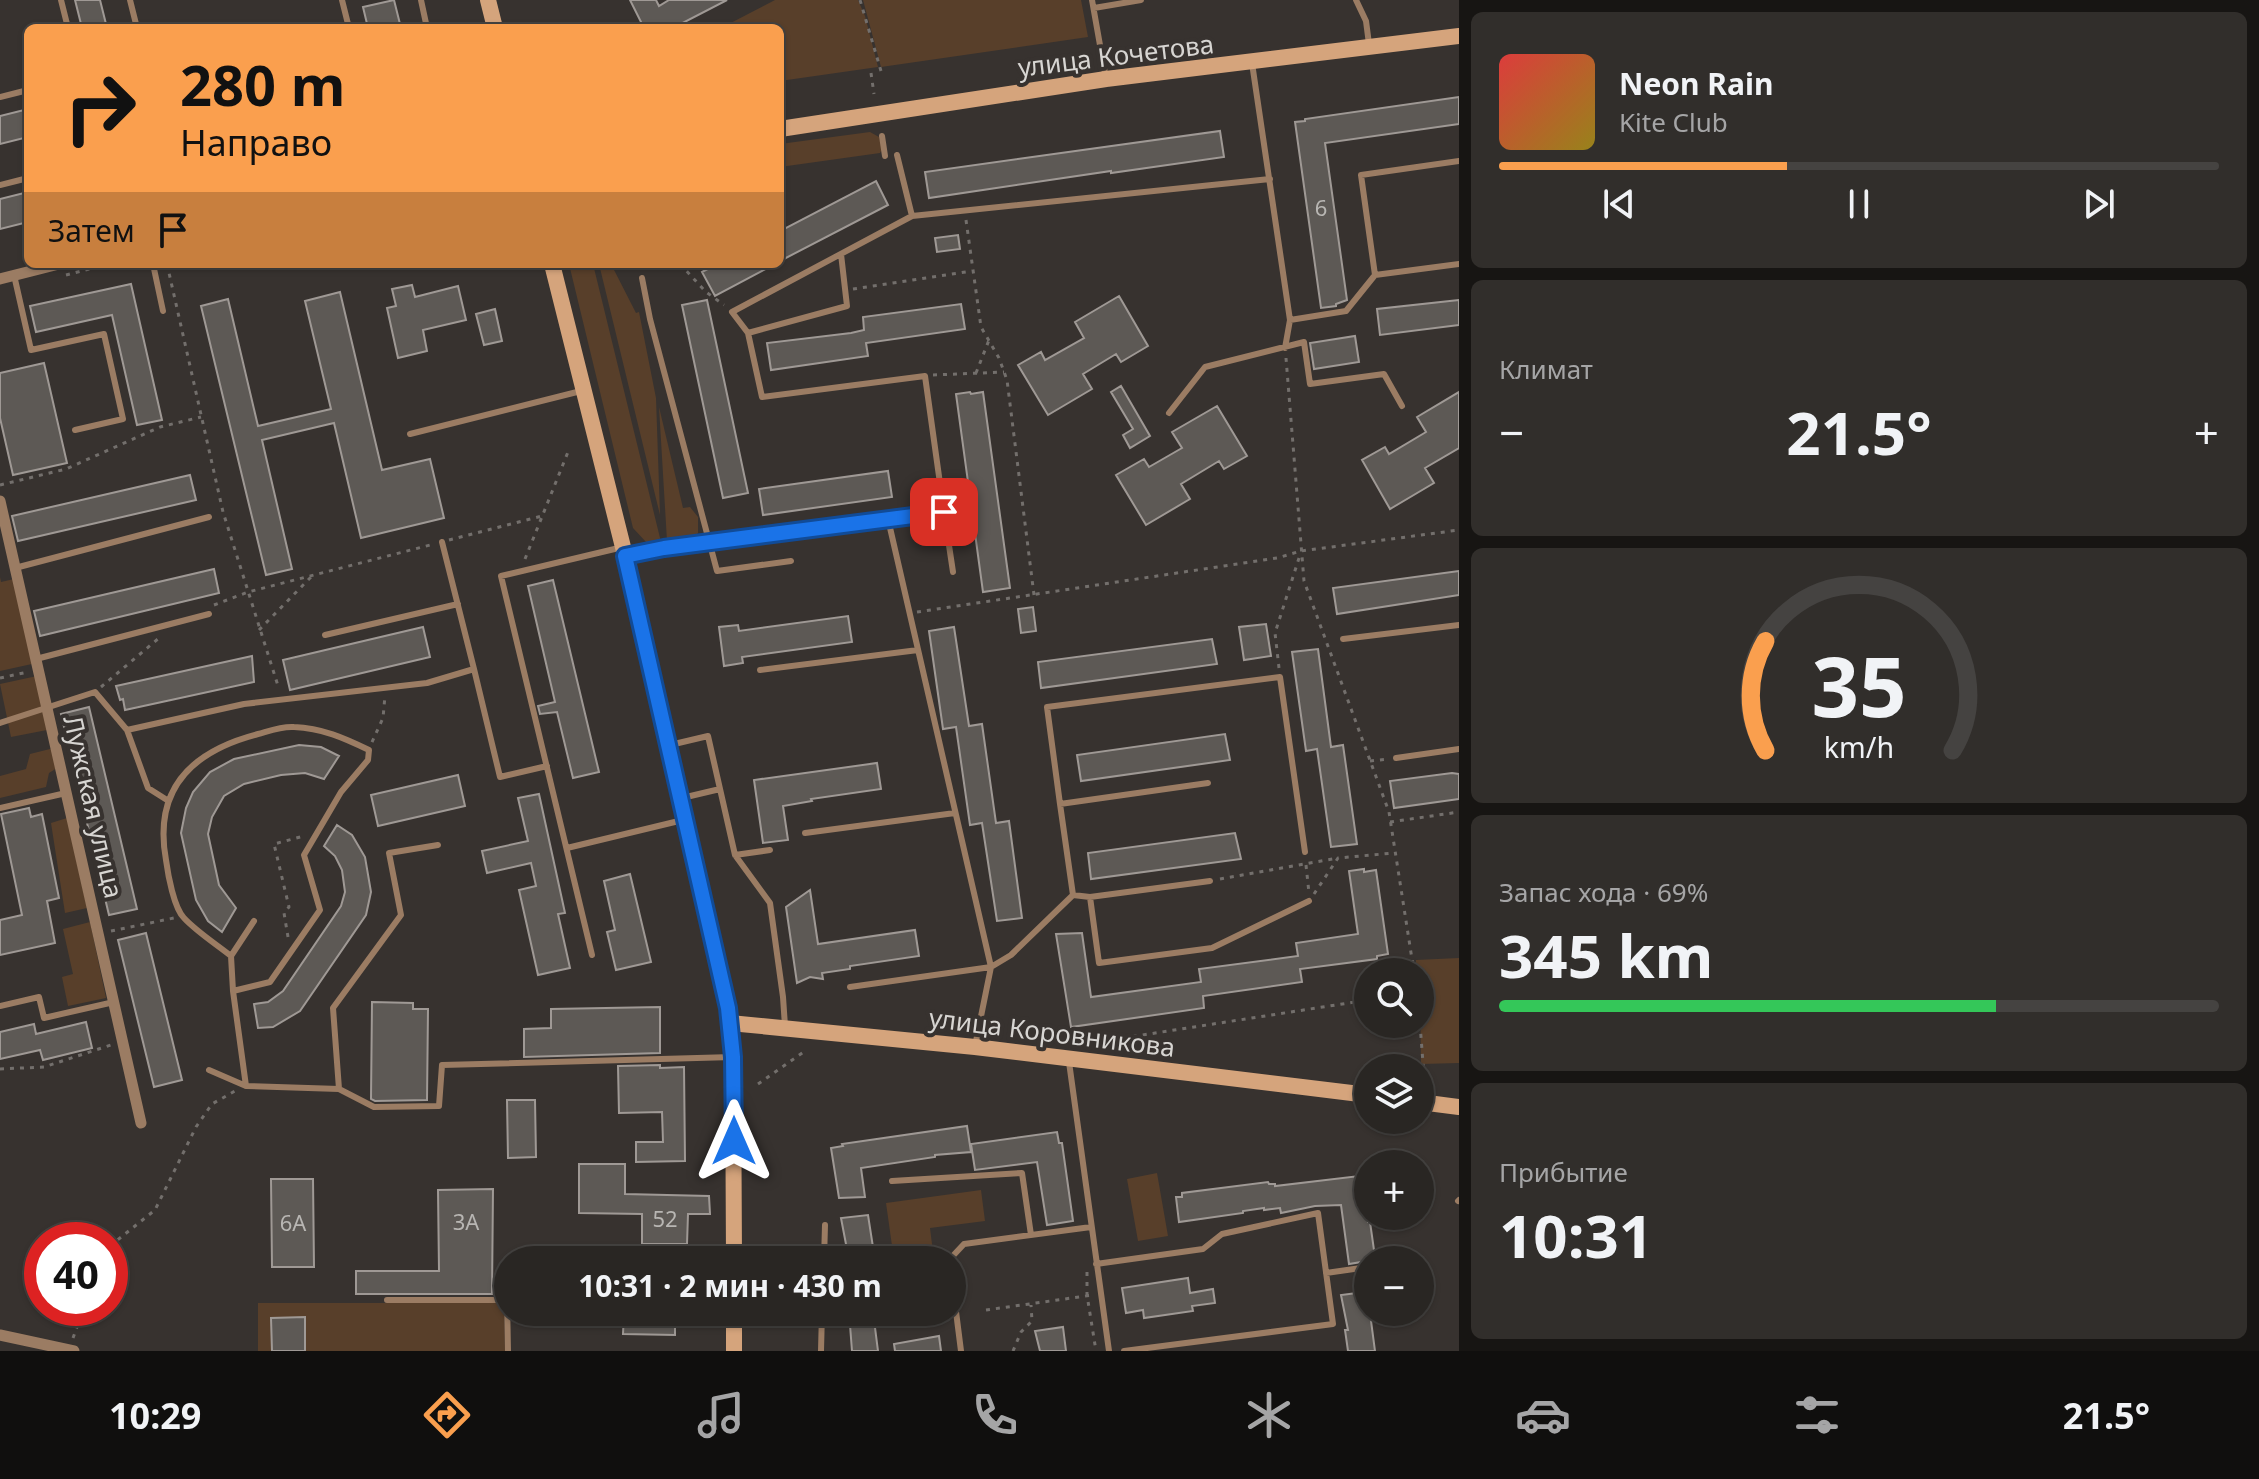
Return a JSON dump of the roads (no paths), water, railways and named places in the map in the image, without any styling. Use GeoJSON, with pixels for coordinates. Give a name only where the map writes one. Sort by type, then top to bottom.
{"type":"FeatureCollection","features":[{"type":"Feature","properties":{"kind":"street"},"geometry":{"type":"LineString","coordinates":[[488,0],[494,24]]}},
{"type":"Feature","properties":{"kind":"street","name":"улица Кочетова"},"geometry":{"type":"LineString","coordinates":[[784,128],[1106,79],[1459,36]]}},
{"type":"Feature","properties":{"kind":"street"},"geometry":{"type":"LineString","coordinates":[[0,279],[43,268]]}},
{"type":"Feature","properties":{"kind":"street"},"geometry":{"type":"LineString","coordinates":[[553,268],[670,745],[730,1023],[733,1057],[734,1246]]}},
{"type":"Feature","properties":{"kind":"street","name":"Лужская улица"},"geometry":{"type":"LineString","coordinates":[[0,501],[4,542],[15,568],[141,1123]]}},
{"type":"Feature","properties":{"kind":"street","name":"улица Коровникова"},"geometry":{"type":"LineString","coordinates":[[730,1023],[975,1047],[1354,1093]]}},
{"type":"Feature","properties":{"kind":"street"},"geometry":{"type":"LineString","coordinates":[[1434,1104],[1459,1107]]}},
{"type":"Feature","properties":{"kind":"street"},"geometry":{"type":"LineString","coordinates":[[734,1326],[734,1351]]}},
{"type":"Feature","properties":{"kind":"street"},"geometry":{"type":"LineString","coordinates":[[0,1335],[71,1350]]}},
{"type":"Feature","properties":{"kind":"lane"},"geometry":{"type":"LineString","coordinates":[[61,0],[67,24]]}},
{"type":"Feature","properties":{"kind":"lane"},"geometry":{"type":"LineString","coordinates":[[130,0],[136,24]]}},
{"type":"Feature","properties":{"kind":"lane"},"geometry":{"type":"LineString","coordinates":[[342,0],[348,24]]}},
{"type":"Feature","properties":{"kind":"lane"},"geometry":{"type":"LineString","coordinates":[[421,0],[426,24]]}},
{"type":"Feature","properties":{"kind":"lane"},"geometry":{"type":"LineString","coordinates":[[1106,79],[1093,4],[1141,0]]}},
{"type":"Feature","properties":{"kind":"lane"},"geometry":{"type":"LineString","coordinates":[[1356,0],[1366,21],[1369,47]]}},
{"type":"Feature","properties":{"kind":"lane"},"geometry":{"type":"LineString","coordinates":[[1252,63],[1290,320],[1285,348]]}},
{"type":"Feature","properties":{"kind":"lane"},"geometry":{"type":"LineString","coordinates":[[0,97],[24,91]]}},
{"type":"Feature","properties":{"kind":"lane"},"geometry":{"type":"LineString","coordinates":[[882,136],[885,156]]}},
{"type":"Feature","properties":{"kind":"lane"},"geometry":{"type":"LineString","coordinates":[[897,155],[912,216]]}},
{"type":"Feature","properties":{"kind":"lane"},"geometry":{"type":"LineString","coordinates":[[1375,275],[1361,175],[1459,161]]}},
{"type":"Feature","properties":{"kind":"lane"},"geometry":{"type":"LineString","coordinates":[[0,185],[24,179]]}},
{"type":"Feature","properties":{"kind":"lane"},"geometry":{"type":"LineString","coordinates":[[953,572],[925,376],[762,397],[748,333],[732,312],[912,216],[1270,179]]}},
{"type":"Feature","properties":{"kind":"lane"},"geometry":{"type":"LineString","coordinates":[[748,333],[847,306],[841,254]]}},
{"type":"Feature","properties":{"kind":"lane"},"geometry":{"type":"LineString","coordinates":[[1290,320],[1346,311],[1375,275],[1459,264]]}},
{"type":"Feature","properties":{"kind":"lane"},"geometry":{"type":"LineString","coordinates":[[154,268],[163,311]]}},
{"type":"Feature","properties":{"kind":"lane"},"geometry":{"type":"LineString","coordinates":[[14,275],[31,350],[104,334],[123,419],[75,430]]}},
{"type":"Feature","properties":{"kind":"lane"},"geometry":{"type":"LineString","coordinates":[[642,278],[717,571],[791,561]]}},
{"type":"Feature","properties":{"kind":"lane"},"geometry":{"type":"LineString","coordinates":[[1169,413],[1205,367],[1304,342],[1310,384],[1384,374],[1402,406]]}},
{"type":"Feature","properties":{"kind":"lane"},"geometry":{"type":"LineString","coordinates":[[410,434],[584,390]]}},
{"type":"Feature","properties":{"kind":"lane"},"geometry":{"type":"LineString","coordinates":[[592,955],[501,576],[624,551],[944,512]]}},
{"type":"Feature","properties":{"kind":"lane"},"geometry":{"type":"LineString","coordinates":[[15,568],[209,517]]}},
{"type":"Feature","properties":{"kind":"lane"},"geometry":{"type":"LineString","coordinates":[[888,519],[991,967],[975,1047]]}},
{"type":"Feature","properties":{"kind":"lane"},"geometry":{"type":"LineString","coordinates":[[442,542],[500,777],[547,766]]}},
{"type":"Feature","properties":{"kind":"lane"},"geometry":{"type":"LineString","coordinates":[[325,635],[458,604]]}},
{"type":"Feature","properties":{"kind":"lane"},"geometry":{"type":"LineString","coordinates":[[37,664],[209,614]]}},
{"type":"Feature","properties":{"kind":"lane"},"geometry":{"type":"LineString","coordinates":[[1343,639],[1459,625]]}},
{"type":"Feature","properties":{"kind":"lane"},"geometry":{"type":"LineString","coordinates":[[760,670],[918,650]]}},
{"type":"Feature","properties":{"kind":"lane"},"geometry":{"type":"LineString","coordinates":[[127,730],[244,704],[427,683],[474,669]]}},
{"type":"Feature","properties":{"kind":"lane"},"geometry":{"type":"LineString","coordinates":[[1073,895],[1047,707],[1280,677],[1305,852]]}},
{"type":"Feature","properties":{"kind":"lane"},"geometry":{"type":"LineString","coordinates":[[0,723],[95,692],[127,730],[148,788],[167,800]]}},
{"type":"Feature","properties":{"kind":"lane"},"geometry":{"type":"LineString","coordinates":[[231,956],[181,916],[169,877],[161,834],[167,800],[193,764],[217,749],[246,737],[290,726],[327,731],[369,750],[368,760],[341,792],[304,855],[320,910],[270,982],[233,991]]}},
{"type":"Feature","properties":{"kind":"lane"},"geometry":{"type":"LineString","coordinates":[[670,745],[708,736],[735,855],[770,903],[785,1028]]}},
{"type":"Feature","properties":{"kind":"lane"},"geometry":{"type":"LineString","coordinates":[[1396,758],[1459,749]]}},
{"type":"Feature","properties":{"kind":"lane"},"geometry":{"type":"LineString","coordinates":[[1060,804],[1208,783]]}},
{"type":"Feature","properties":{"kind":"lane"},"geometry":{"type":"LineString","coordinates":[[682,798],[720,789]]}},
{"type":"Feature","properties":{"kind":"lane"},"geometry":{"type":"LineString","coordinates":[[0,808],[66,793]]}},
{"type":"Feature","properties":{"kind":"lane"},"geometry":{"type":"LineString","coordinates":[[805,833],[955,813]]}},
{"type":"Feature","properties":{"kind":"lane"},"geometry":{"type":"LineString","coordinates":[[567,848],[687,819]]}},
{"type":"Feature","properties":{"kind":"lane"},"geometry":{"type":"LineString","coordinates":[[339,1089],[333,1008],[401,915],[389,853],[438,845]]}},
{"type":"Feature","properties":{"kind":"lane"},"geometry":{"type":"LineString","coordinates":[[735,855],[770,850]]}},
{"type":"Feature","properties":{"kind":"lane"},"geometry":{"type":"LineString","coordinates":[[1073,895],[1090,897],[1210,881]]}},
{"type":"Feature","properties":{"kind":"lane"},"geometry":{"type":"LineString","coordinates":[[850,987],[991,967],[1011,955],[1073,895]]}},
{"type":"Feature","properties":{"kind":"lane"},"geometry":{"type":"LineString","coordinates":[[1090,897],[1099,963],[1212,948],[1309,901]]}},
{"type":"Feature","properties":{"kind":"lane"},"geometry":{"type":"LineString","coordinates":[[246,1086],[231,956],[254,921]]}},
{"type":"Feature","properties":{"kind":"lane"},"geometry":{"type":"LineString","coordinates":[[0,1006],[39,997],[44,1018],[114,1002]]}},
{"type":"Feature","properties":{"kind":"lane"},"geometry":{"type":"LineString","coordinates":[[209,1070],[246,1086],[339,1089],[374,1107],[439,1106],[442,1065],[733,1057]]}},
{"type":"Feature","properties":{"kind":"lane"},"geometry":{"type":"LineString","coordinates":[[1068,1058],[1109,1351]]}},
{"type":"Feature","properties":{"kind":"lane"},"geometry":{"type":"LineString","coordinates":[[892,1181],[1022,1173],[1031,1235]]}},
{"type":"Feature","properties":{"kind":"lane"},"geometry":{"type":"LineString","coordinates":[[1096,1264],[1203,1249],[1222,1234],[1318,1213],[1333,1324],[1124,1351]]}},
{"type":"Feature","properties":{"kind":"lane"},"geometry":{"type":"LineString","coordinates":[[824,1246],[825,1225]]}},
{"type":"Feature","properties":{"kind":"lane"},"geometry":{"type":"LineString","coordinates":[[962,1246],[1091,1227]]}},
{"type":"Feature","properties":{"kind":"lane"},"geometry":{"type":"LineString","coordinates":[[1326,1273],[1354,1269]]}},
{"type":"Feature","properties":{"kind":"lane"},"geometry":{"type":"LineString","coordinates":[[387,1300],[507,1300],[508,1351]]}},
{"type":"Feature","properties":{"kind":"lane"},"geometry":{"type":"LineString","coordinates":[[821,1351],[822,1326]]}},
{"type":"Feature","properties":{"kind":"lane"},"geometry":{"type":"LineString","coordinates":[[955,1326],[961,1351]]}}]}
